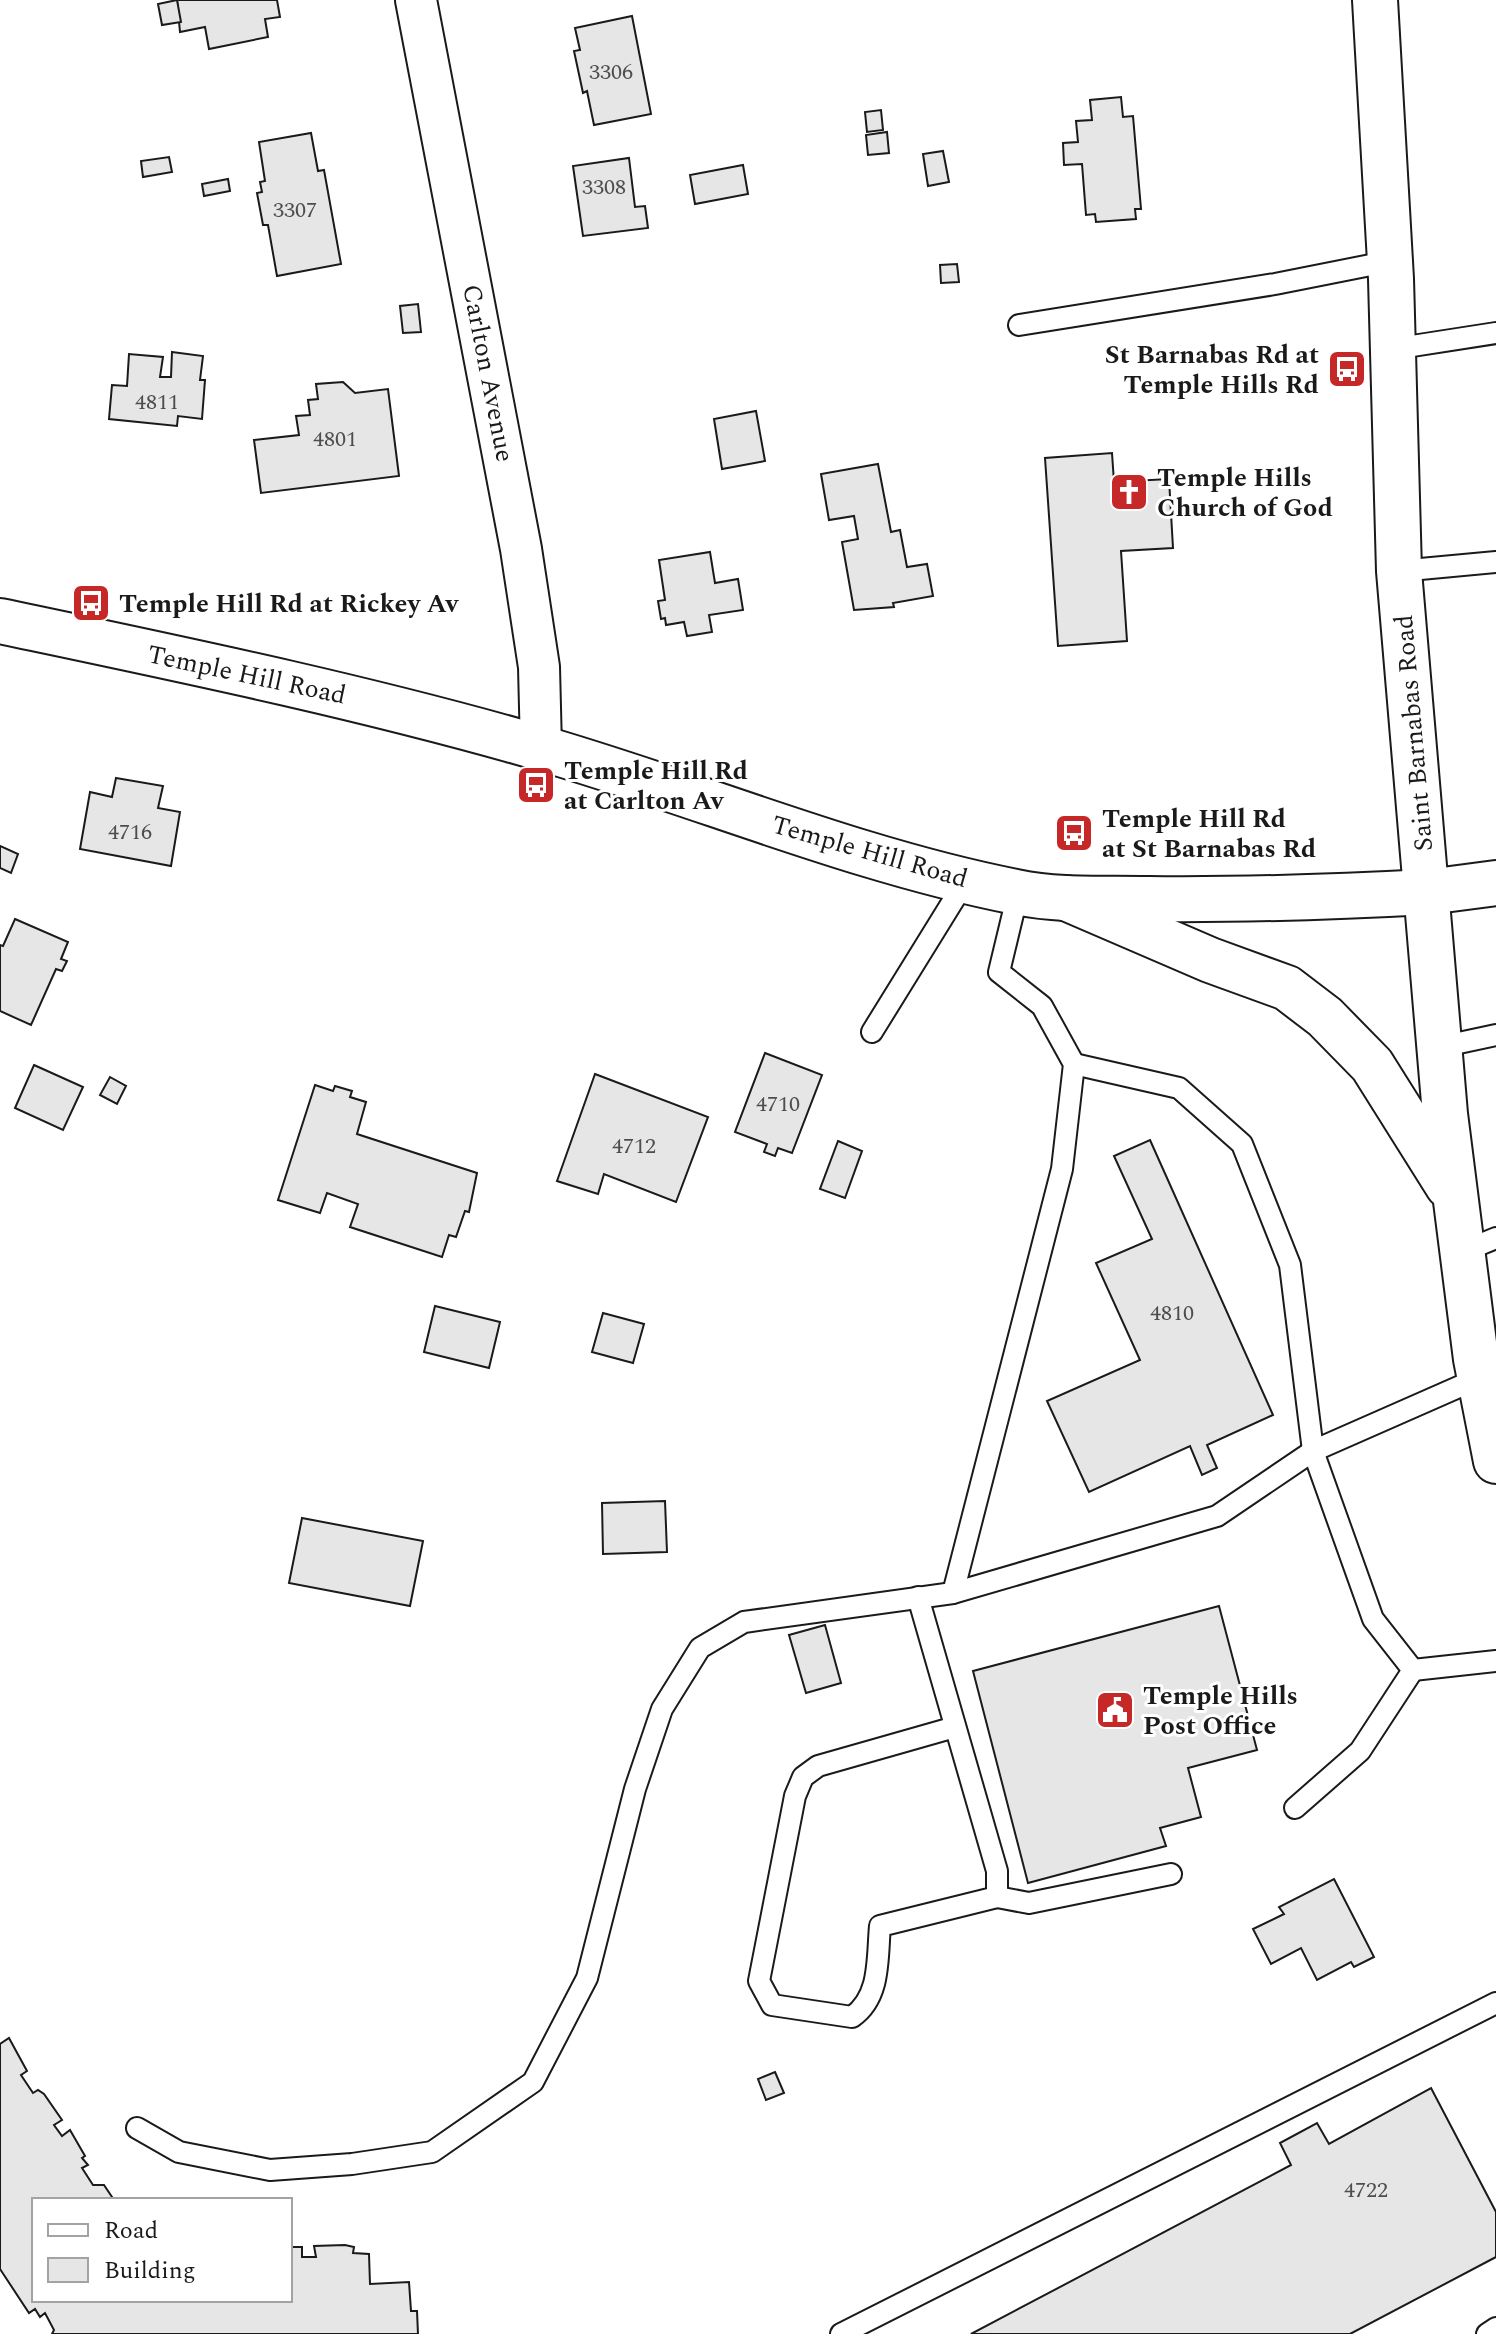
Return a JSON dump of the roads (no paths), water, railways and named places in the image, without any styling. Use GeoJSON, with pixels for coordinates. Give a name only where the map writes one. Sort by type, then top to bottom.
{"type":"FeatureCollection","features":[{"type":"Feature","properties":{"kind":"main road","name":"Saint Barnabas Road"},"geometry":{"type":"LineString","coordinates":[[1375,0],[1391,261],[1399,571],[1455,1198],[1479,1245],[1487,1394],[1496,1461]]}},
{"type":"Feature","properties":{"kind":"main road","name":"Temple Hill Road"},"geometry":{"type":"LineString","coordinates":[[0,621],[288,681],[541,748],[899,863],[1018,893],[1066,898],[1256,900],[1428,892],[1496,883]]}},
{"type":"Feature","properties":{"kind":"main road"},"geometry":{"type":"LineString","coordinates":[[1066,898],[1210,960],[1287,988],[1325,1017],[1372,1065],[1455,1198]]}},
{"type":"Feature","properties":{"kind":"street","name":"Carlton Avenue"},"geometry":{"type":"LineString","coordinates":[[416,0],[488,362],[534,627],[541,748]]}},
{"type":"Feature","properties":{"kind":"lane"},"geometry":{"type":"LineString","coordinates":[[1019,325],[1275,284],[1391,261]]}},
{"type":"Feature","properties":{"kind":"lane"},"geometry":{"type":"LineString","coordinates":[[1393,349],[1496,333]]}},
{"type":"Feature","properties":{"kind":"lane"},"geometry":{"type":"LineString","coordinates":[[1399,571],[1496,562]]}},
{"type":"Feature","properties":{"kind":"lane"},"geometry":{"type":"LineString","coordinates":[[872,1032],[966,880]]}},
{"type":"Feature","properties":{"kind":"lane"},"geometry":{"type":"LineString","coordinates":[[953,1593],[1062,1169],[1074,1064],[1042,1006],[999,972],[1018,893]]}},
{"type":"Feature","properties":{"kind":"lane"},"geometry":{"type":"LineString","coordinates":[[1440,1047],[1496,1035]]}},
{"type":"Feature","properties":{"kind":"lane"},"geometry":{"type":"LineString","coordinates":[[1074,1064],[1179,1088],[1242,1144],[1290,1265],[1313,1451],[1373,1619],[1413,1670]]}},
{"type":"Feature","properties":{"kind":"lane"},"geometry":{"type":"LineString","coordinates":[[137,2128],[179,2152],[270,2170],[352,2164],[432,2152],[533,2082],[587,1978],[635,1789],[662,1709],[700,1648],[744,1622],[953,1593],[1217,1516],[1313,1451],[1487,1394]]}},
{"type":"Feature","properties":{"kind":"lane"},"geometry":{"type":"LineString","coordinates":[[918,1597],[997,1871],[997,1897]]}},
{"type":"Feature","properties":{"kind":"lane"},"geometry":{"type":"LineString","coordinates":[[1413,1670],[1496,1661]]}},
{"type":"Feature","properties":{"kind":"lane"},"geometry":{"type":"LineString","coordinates":[[1295,1808],[1360,1751],[1413,1670]]}},
{"type":"Feature","properties":{"kind":"lane"},"geometry":{"type":"LineString","coordinates":[[955,1727],[818,1766],[803,1777],[795,1796],[759,1981],[772,2005],[852,2017],[865,2008],[873,1992],[880,1926],[997,1897],[1029,1903],[1171,1874]]}},
{"type":"Feature","properties":{"kind":"lane"},"geometry":{"type":"LineString","coordinates":[[841,2334],[1494,2007]]}},
{"type":"Feature","properties":{"kind":"lane"},"geometry":{"type":"LineString","coordinates":[[1487,2334],[1496,2328]]}},
{"type":"Feature","properties":{"kind":"place","name":"St Barnabas Rd at Temple Hills Rd"},"geometry":{"type":"Point","coordinates":[1347,369]}},
{"type":"Feature","properties":{"kind":"place","name":"Temple Hills Church of God"},"geometry":{"type":"Point","coordinates":[1129,492]}},
{"type":"Feature","properties":{"kind":"place","name":"Temple Hill Rd at Rickey Av"},"geometry":{"type":"Point","coordinates":[91,603]}},
{"type":"Feature","properties":{"kind":"place","name":"Temple Hill Rd at Carlton Av"},"geometry":{"type":"Point","coordinates":[536,785]}},
{"type":"Feature","properties":{"kind":"place","name":"Temple Hill Rd at St Barnabas Rd"},"geometry":{"type":"Point","coordinates":[1074,833]}},
{"type":"Feature","properties":{"kind":"place","name":"Temple Hills Post Office"},"geometry":{"type":"Point","coordinates":[1115,1710]}}]}
